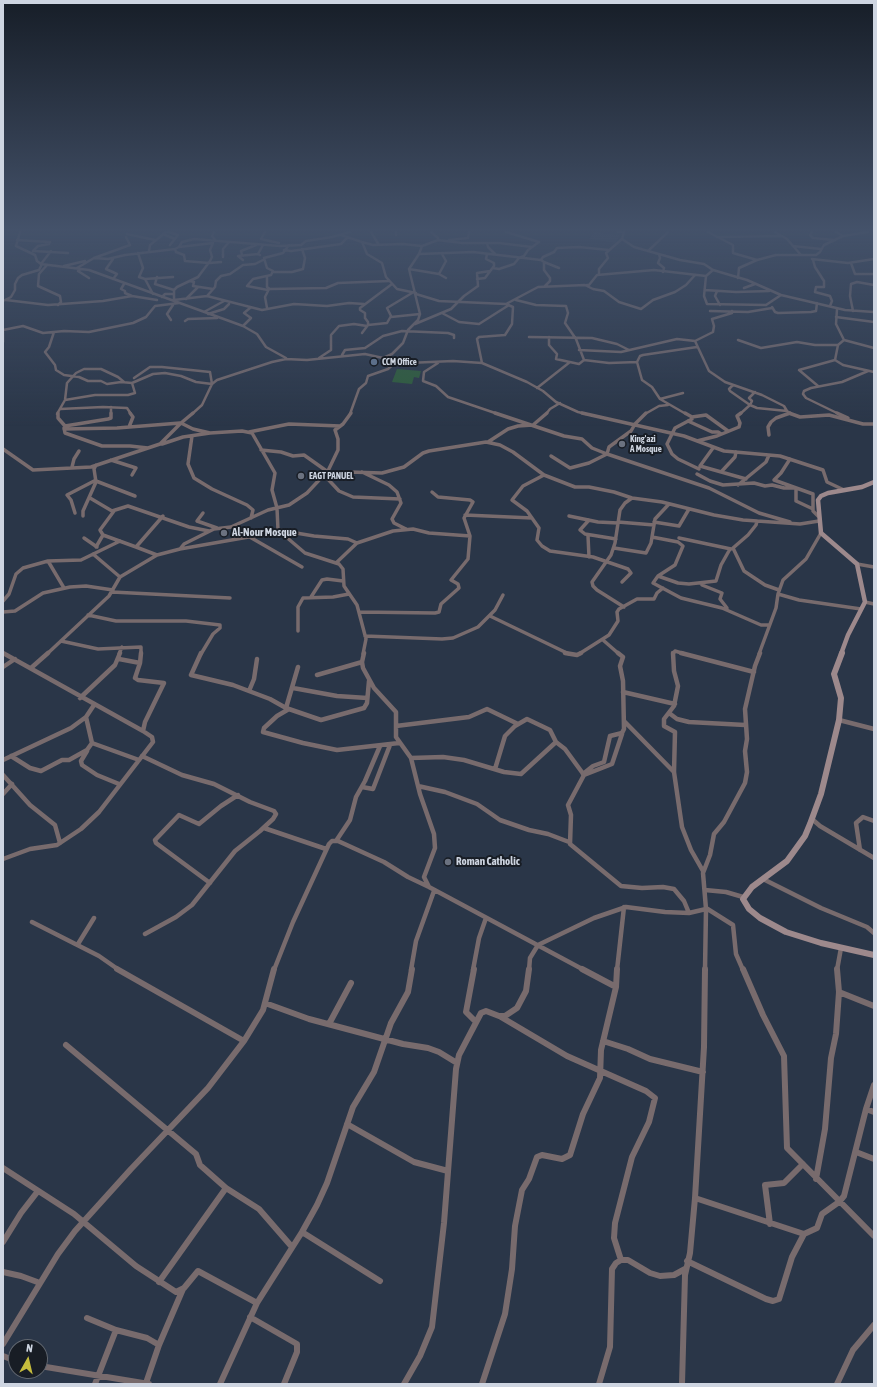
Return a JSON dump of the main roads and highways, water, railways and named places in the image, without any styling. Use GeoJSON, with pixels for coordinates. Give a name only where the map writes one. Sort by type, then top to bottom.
{"type":"FeatureCollection","features":[{"type":"Feature","properties":{"kind":"place","name":"CCM Office"},"geometry":{"type":"Point","coordinates":[374,362]}},
{"type":"Feature","properties":{"kind":"place","name":"King'azi A Mosque"},"geometry":{"type":"Point","coordinates":[622,444]}},
{"type":"Feature","properties":{"kind":"place","name":"EAGT PANUEL"},"geometry":{"type":"Point","coordinates":[301,476]}},
{"type":"Feature","properties":{"kind":"place","name":"Al-Nour Mosque"},"geometry":{"type":"Point","coordinates":[224,533]}},
{"type":"Feature","properties":{"kind":"place","name":"Roman Catholic"},"geometry":{"type":"Point","coordinates":[448,862]}}]}
